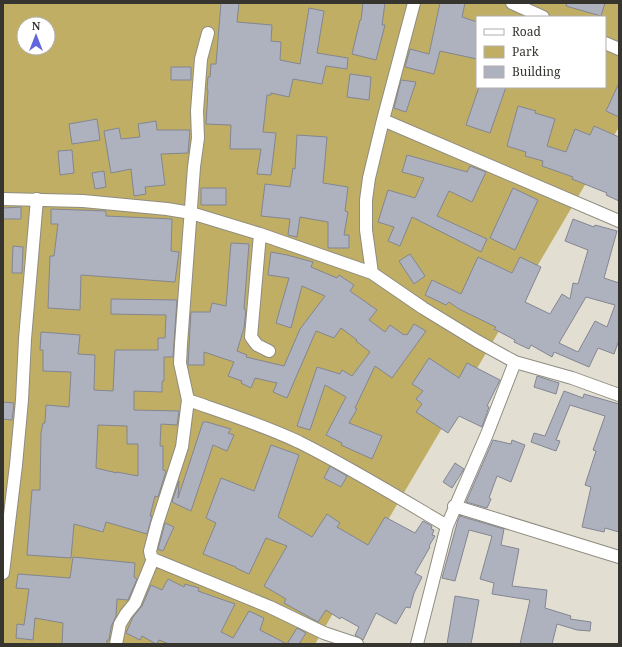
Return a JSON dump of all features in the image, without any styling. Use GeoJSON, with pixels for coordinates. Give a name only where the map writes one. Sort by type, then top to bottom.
{"type":"FeatureCollection","features":[{"type":"Feature","properties":{"kind":"street"},"geometry":{"type":"LineString","coordinates":[[372,273],[366,230],[366,200],[369,178],[414,3]]}},
{"type":"Feature","properties":{"kind":"street"},"geometry":{"type":"LineString","coordinates":[[512,3],[541,16]]}},
{"type":"Feature","properties":{"kind":"street"},"geometry":{"type":"LineString","coordinates":[[208,33],[201,59],[196,111],[198,138],[194,167],[182,326],[180,363],[188,400],[182,447],[157,524],[150,551],[151,556],[153,559],[270,607],[324,633],[357,644]]}},
{"type":"Feature","properties":{"kind":"street"},"geometry":{"type":"LineString","coordinates":[[606,43],[619,49]]}},
{"type":"Feature","properties":{"kind":"street"},"geometry":{"type":"LineString","coordinates":[[383,120],[619,221]]}},
{"type":"Feature","properties":{"kind":"street"},"geometry":{"type":"LineString","coordinates":[[3,199],[83,201],[191,212],[372,273],[423,308],[477,342],[515,362],[572,378],[619,394]]}},
{"type":"Feature","properties":{"kind":"street"},"geometry":{"type":"LineString","coordinates":[[3,573],[22,407],[25,339],[37,199]]}},
{"type":"Feature","properties":{"kind":"street"},"geometry":{"type":"LineString","coordinates":[[260,234],[251,337],[257,345],[269,351]]}},
{"type":"Feature","properties":{"kind":"street"},"geometry":{"type":"LineString","coordinates":[[417,644],[447,526],[454,506],[487,434],[515,362]]}},
{"type":"Feature","properties":{"kind":"street"},"geometry":{"type":"LineString","coordinates":[[188,400],[266,428],[298,442],[329,458],[447,526]]}},
{"type":"Feature","properties":{"kind":"street"},"geometry":{"type":"LineString","coordinates":[[454,506],[619,557]]}},
{"type":"Feature","properties":{"kind":"street"},"geometry":{"type":"LineString","coordinates":[[116,644],[120,624],[126,614],[136,603],[153,559]]}},
{"type":"Feature","properties":{"kind":"green space"},"geometry":{"type":"Polygon","coordinates":[[[3,3],[619,3],[619,127],[315,644],[3,644],[3,3]]]}},
{"type":"Feature","properties":{"kind":"building"},"geometry":{"type":"Polygon","coordinates":[[[221,3],[239,3],[237,22],[272,25],[271,41],[281,42],[280,60],[300,64],[309,8],[324,11],[317,53],[348,58],[347,69],[326,66],[322,84],[293,79],[289,97],[271,93],[271,95],[267,95],[263,132],[276,133],[271,175],[257,174],[261,149],[230,149],[231,125],[206,124],[208,77],[210,77],[211,64],[216,64],[221,3]]]}},
{"type":"Feature","properties":{"kind":"building"},"geometry":{"type":"Polygon","coordinates":[[[363,3],[385,3],[382,25],[385,25],[376,60],[352,54],[361,20],[363,3]]]}},
{"type":"Feature","properties":{"kind":"building"},"geometry":{"type":"Polygon","coordinates":[[[440,3],[465,3],[462,17],[476,22],[476,59],[440,51],[434,74],[405,67],[410,49],[429,54],[440,3]]]}},
{"type":"Feature","properties":{"kind":"building"},"geometry":{"type":"Polygon","coordinates":[[[567,3],[605,3],[601,16],[566,6],[567,3]]]}},
{"type":"Feature","properties":{"kind":"building"},"geometry":{"type":"Polygon","coordinates":[[[171,67],[191,67],[191,80],[171,80],[171,67]]]}},
{"type":"Feature","properties":{"kind":"building"},"geometry":{"type":"Polygon","coordinates":[[[350,74],[371,77],[369,100],[347,97],[350,74]]]}},
{"type":"Feature","properties":{"kind":"building"},"geometry":{"type":"Polygon","coordinates":[[[401,80],[416,82],[406,112],[394,108],[401,80]]]}},
{"type":"Feature","properties":{"kind":"building"},"geometry":{"type":"Polygon","coordinates":[[[619,83],[619,117],[606,111],[619,83]]]}},
{"type":"Feature","properties":{"kind":"building"},"geometry":{"type":"Polygon","coordinates":[[[479,88],[506,88],[490,133],[466,125],[479,88]]]}},
{"type":"Feature","properties":{"kind":"building"},"geometry":{"type":"Polygon","coordinates":[[[518,106],[536,111],[535,113],[555,119],[547,146],[566,152],[575,129],[590,135],[594,126],[619,137],[619,201],[606,195],[607,193],[572,179],[573,177],[542,166],[543,161],[525,156],[526,152],[507,146],[518,106]]]}},
{"type":"Feature","properties":{"kind":"building"},"geometry":{"type":"Polygon","coordinates":[[[97,119],[100,140],[72,144],[69,124],[97,119]]]}},
{"type":"Feature","properties":{"kind":"building"},"geometry":{"type":"Polygon","coordinates":[[[156,121],[157,130],[190,130],[188,153],[161,154],[165,185],[145,187],[146,194],[134,196],[131,169],[111,173],[104,131],[119,128],[121,139],[140,137],[138,124],[156,121]]]}},
{"type":"Feature","properties":{"kind":"building"},"geometry":{"type":"Polygon","coordinates":[[[297,135],[327,137],[323,183],[348,187],[345,211],[348,212],[344,235],[349,235],[349,248],[328,248],[328,222],[300,217],[297,237],[288,235],[290,219],[261,216],[265,184],[290,187],[293,168],[295,169],[297,135]]]}},
{"type":"Feature","properties":{"kind":"building"},"geometry":{"type":"Polygon","coordinates":[[[72,150],[74,173],[60,175],[58,151],[72,150]]]}},
{"type":"Feature","properties":{"kind":"building"},"geometry":{"type":"Polygon","coordinates":[[[407,155],[467,172],[470,166],[486,172],[472,202],[449,191],[437,216],[487,239],[481,252],[412,217],[400,246],[388,241],[394,227],[378,222],[388,190],[415,198],[424,178],[402,172],[407,155]]]}},
{"type":"Feature","properties":{"kind":"building"},"geometry":{"type":"Polygon","coordinates":[[[104,171],[106,187],[95,189],[92,173],[104,171]]]}},
{"type":"Feature","properties":{"kind":"building"},"geometry":{"type":"Polygon","coordinates":[[[201,188],[226,188],[226,205],[201,205],[201,188]]]}},
{"type":"Feature","properties":{"kind":"building"},"geometry":{"type":"Polygon","coordinates":[[[513,188],[538,200],[515,250],[490,238],[513,188]]]}},
{"type":"Feature","properties":{"kind":"building"},"geometry":{"type":"Polygon","coordinates":[[[21,207],[21,219],[3,219],[3,208],[21,207]]]}},
{"type":"Feature","properties":{"kind":"building"},"geometry":{"type":"Polygon","coordinates":[[[51,209],[106,211],[106,216],[172,219],[171,251],[179,252],[175,282],[81,275],[80,310],[48,308],[50,256],[54,256],[58,224],[51,224],[51,209]]]}},
{"type":"Feature","properties":{"kind":"building"},"geometry":{"type":"Polygon","coordinates":[[[573,219],[594,227],[595,225],[617,231],[604,278],[619,283],[619,340],[614,354],[598,348],[589,367],[554,352],[552,357],[531,345],[529,349],[514,342],[515,340],[494,329],[496,327],[459,309],[449,302],[446,305],[425,295],[432,280],[461,294],[478,257],[512,273],[520,257],[541,267],[525,302],[550,314],[562,294],[570,299],[573,283],[578,284],[588,250],[565,241],[573,219]],[[586,297],[559,343],[578,352],[595,321],[607,327],[615,305],[586,297]]]}},
{"type":"Feature","properties":{"kind":"building"},"geometry":{"type":"Polygon","coordinates":[[[231,243],[249,244],[244,328],[237,351],[247,355],[246,357],[284,366],[300,329],[325,296],[302,286],[291,328],[276,323],[289,278],[268,275],[271,252],[313,262],[311,267],[337,278],[339,275],[354,285],[350,291],[377,310],[369,320],[385,332],[390,325],[404,335],[407,335],[414,324],[426,331],[392,378],[375,366],[355,408],[357,409],[349,423],[382,436],[372,459],[341,445],[342,443],[326,435],[346,397],[325,385],[310,430],[297,426],[317,367],[340,374],[342,370],[352,376],[370,352],[341,328],[334,338],[316,331],[287,398],[273,392],[277,383],[255,378],[251,388],[241,383],[242,381],[228,376],[234,362],[204,352],[204,365],[188,365],[191,312],[210,312],[212,303],[226,306],[231,243]]]}},
{"type":"Feature","properties":{"kind":"building"},"geometry":{"type":"Polygon","coordinates":[[[13,246],[23,247],[22,273],[12,273],[13,246]]]}},
{"type":"Feature","properties":{"kind":"building"},"geometry":{"type":"Polygon","coordinates":[[[410,254],[425,276],[414,284],[399,261],[410,254]]]}},
{"type":"Feature","properties":{"kind":"building"},"geometry":{"type":"Polygon","coordinates":[[[111,299],[177,300],[173,357],[164,357],[164,381],[162,381],[162,392],[134,391],[134,410],[179,411],[177,425],[161,424],[160,446],[163,446],[163,470],[166,471],[158,497],[155,496],[147,534],[106,522],[103,532],[74,524],[71,558],[27,555],[32,490],[40,490],[41,433],[43,423],[45,423],[46,405],[69,407],[71,372],[43,371],[43,350],[40,350],[41,332],[80,335],[78,354],[95,355],[94,390],[113,391],[115,350],[158,350],[158,338],[165,338],[166,315],[111,314],[111,299]],[[98,425],[96,468],[138,476],[138,444],[127,444],[127,426],[98,425]]]}},
{"type":"Feature","properties":{"kind":"building"},"geometry":{"type":"Polygon","coordinates":[[[429,358],[459,378],[467,363],[500,380],[487,406],[489,407],[482,427],[459,416],[448,433],[416,412],[422,404],[416,399],[423,391],[412,384],[429,358]]]}},
{"type":"Feature","properties":{"kind":"building"},"geometry":{"type":"Polygon","coordinates":[[[537,376],[559,383],[556,394],[534,387],[537,376]]]}},
{"type":"Feature","properties":{"kind":"building"},"geometry":{"type":"Polygon","coordinates":[[[564,391],[583,398],[584,394],[619,404],[619,532],[605,528],[604,532],[582,527],[591,487],[585,485],[596,451],[593,450],[605,416],[570,405],[556,440],[560,441],[556,451],[531,442],[534,433],[545,436],[564,391]]]}},
{"type":"Feature","properties":{"kind":"building"},"geometry":{"type":"Polygon","coordinates":[[[3,402],[14,403],[12,420],[3,419],[3,402]]]}},
{"type":"Feature","properties":{"kind":"building"},"geometry":{"type":"Polygon","coordinates":[[[203,422],[231,429],[228,433],[234,435],[227,451],[213,445],[191,511],[172,502],[179,481],[178,498],[203,422]]]}},
{"type":"Feature","properties":{"kind":"building"},"geometry":{"type":"Polygon","coordinates":[[[493,440],[511,444],[512,440],[525,445],[511,482],[497,476],[487,508],[466,502],[493,440]]]}},
{"type":"Feature","properties":{"kind":"building"},"geometry":{"type":"Polygon","coordinates":[[[271,445],[299,455],[278,517],[312,537],[327,514],[340,523],[337,527],[368,545],[385,517],[415,533],[423,521],[432,526],[431,529],[434,530],[432,535],[435,536],[415,573],[422,577],[414,593],[410,608],[406,607],[396,624],[376,613],[363,640],[355,635],[359,627],[341,617],[340,619],[326,610],[318,622],[284,603],[286,599],[264,586],[287,546],[266,538],[249,574],[236,567],[203,554],[216,523],[206,518],[221,478],[254,491],[271,445]]]}},
{"type":"Feature","properties":{"kind":"building"},"geometry":{"type":"Polygon","coordinates":[[[455,463],[464,469],[452,488],[443,482],[455,463]]]}},
{"type":"Feature","properties":{"kind":"building"},"geometry":{"type":"Polygon","coordinates":[[[330,466],[347,476],[341,487],[324,478],[330,466]]]}},
{"type":"Feature","properties":{"kind":"building"},"geometry":{"type":"Polygon","coordinates":[[[460,516],[504,529],[501,545],[519,549],[512,586],[547,590],[545,608],[571,616],[570,619],[591,622],[590,631],[577,630],[557,624],[552,644],[520,644],[530,600],[492,594],[494,583],[480,579],[492,536],[469,530],[455,581],[442,578],[460,516]]]}},
{"type":"Feature","properties":{"kind":"building"},"geometry":{"type":"Polygon","coordinates":[[[165,523],[174,527],[163,551],[158,549],[165,523]]]}},
{"type":"Feature","properties":{"kind":"building"},"geometry":{"type":"Polygon","coordinates":[[[73,557],[135,563],[134,577],[137,579],[128,600],[117,599],[116,616],[111,627],[107,644],[62,644],[63,623],[35,618],[33,640],[16,638],[17,624],[24,625],[29,589],[16,588],[18,574],[70,578],[73,557]]]}},
{"type":"Feature","properties":{"kind":"building"},"geometry":{"type":"Polygon","coordinates":[[[168,579],[184,587],[185,584],[199,588],[198,591],[235,604],[221,632],[233,638],[249,611],[264,618],[260,630],[287,644],[169,644],[159,640],[156,644],[142,636],[140,640],[126,633],[133,617],[142,606],[151,585],[162,590],[168,579]]]}},
{"type":"Feature","properties":{"kind":"building"},"geometry":{"type":"Polygon","coordinates":[[[455,596],[479,600],[471,644],[447,644],[455,596]]]}},
{"type":"Feature","properties":{"kind":"building"},"geometry":{"type":"Polygon","coordinates":[[[297,628],[306,633],[299,644],[287,644],[297,628]]]}}]}
